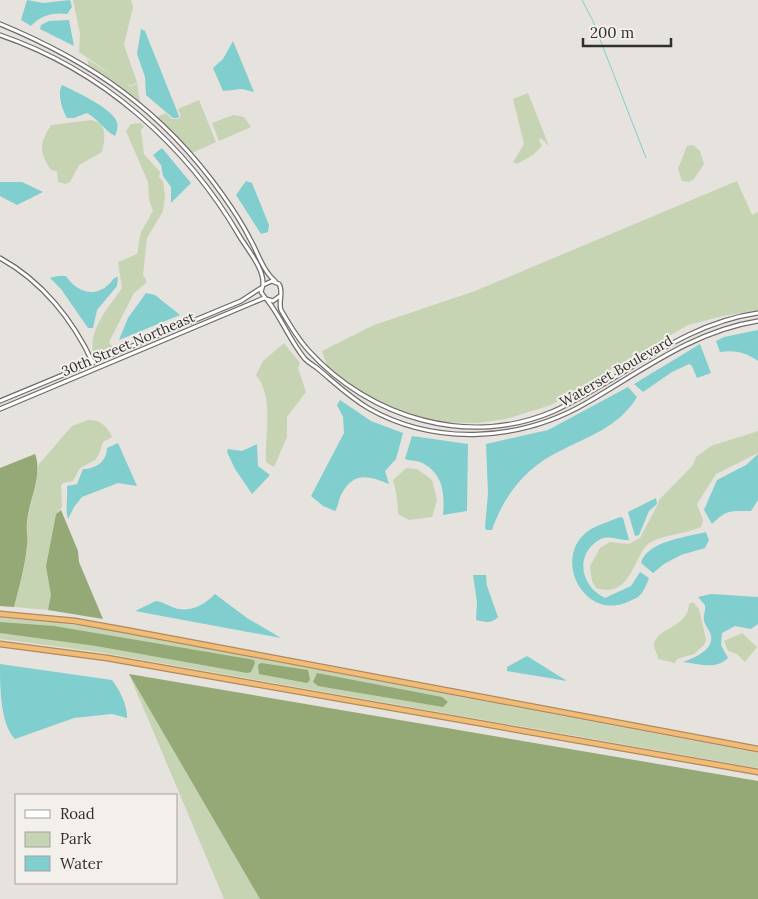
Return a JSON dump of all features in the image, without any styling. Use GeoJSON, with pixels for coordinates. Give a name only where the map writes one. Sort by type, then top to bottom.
{"type":"FeatureCollection","features":[{"type":"Feature","properties":{"kind":"highway"},"geometry":{"type":"LineString","coordinates":[[0,614],[75,621],[758,749]]}},
{"type":"Feature","properties":{"kind":"highway"},"geometry":{"type":"LineString","coordinates":[[0,644],[107,658],[758,772]]}},
{"type":"Feature","properties":{"kind":"street"},"geometry":{"type":"LineString","coordinates":[[0,24],[70,56],[126,94],[158,120],[194,157],[217,187],[245,230],[266,270],[281,289],[280,296],[275,300],[266,299],[262,294],[262,274],[231,221],[208,188],[154,127],[118,98],[81,73],[50,56],[0,35]]}},
{"type":"Feature","properties":{"kind":"street"},"geometry":{"type":"LineString","coordinates":[[0,258],[37,285],[58,306],[79,334],[93,363]]}},
{"type":"Feature","properties":{"kind":"street"},"geometry":{"type":"LineString","coordinates":[[263,286],[270,281],[275,282]]}},
{"type":"Feature","properties":{"kind":"street","name":"30th Street Northeast"},"geometry":{"type":"LineString","coordinates":[[0,400],[241,301],[263,286]]}},
{"type":"Feature","properties":{"kind":"street","name":"Waterset Boulevard"},"geometry":{"type":"LineString","coordinates":[[280,296],[281,310],[308,350],[359,393],[387,409],[418,420],[480,428],[522,421],[552,411],[680,338],[723,320],[758,313]]}},
{"type":"Feature","properties":{"kind":"street","name":"30th Street Northeast"},"geometry":{"type":"LineString","coordinates":[[0,409],[266,299]]}},
{"type":"Feature","properties":{"kind":"street","name":"Waterset Boulevard"},"geometry":{"type":"LineString","coordinates":[[266,299],[306,359],[354,399],[384,416],[412,426],[466,435],[501,433],[527,428],[554,419],[590,401],[680,346],[723,328],[758,321]]}},
{"type":"Feature","properties":{"kind":"green space"},"geometry":{"type":"Polygon","coordinates":[[[73,0],[131,0],[133,7],[124,45],[137,82],[131,86],[124,83],[79,52],[80,34],[73,0]]]}},
{"type":"Feature","properties":{"kind":"green space"},"geometry":{"type":"Polygon","coordinates":[[[87,59],[131,87],[137,83],[140,103],[89,66],[87,59]]]}},
{"type":"Feature","properties":{"kind":"green space"},"geometry":{"type":"Polygon","coordinates":[[[528,93],[549,146],[541,138],[539,140],[542,146],[533,155],[517,164],[513,162],[524,144],[513,99],[528,93]]]}},
{"type":"Feature","properties":{"kind":"green space"},"geometry":{"type":"Polygon","coordinates":[[[199,100],[216,142],[192,153],[157,117],[166,113],[172,119],[178,119],[181,116],[178,109],[199,100]]]}},
{"type":"Feature","properties":{"kind":"green space"},"geometry":{"type":"Polygon","coordinates":[[[233,115],[244,117],[251,127],[219,141],[212,123],[233,115]]]}},
{"type":"Feature","properties":{"kind":"green space"},"geometry":{"type":"Polygon","coordinates":[[[91,120],[100,124],[103,128],[102,152],[79,165],[70,182],[65,184],[58,182],[57,171],[51,170],[42,152],[47,131],[51,125],[91,120]]]}},
{"type":"Feature","properties":{"kind":"green space"},"geometry":{"type":"Polygon","coordinates":[[[141,123],[144,127],[141,130],[144,154],[160,172],[159,177],[163,181],[165,197],[163,211],[147,238],[143,275],[147,282],[134,293],[109,342],[116,352],[96,360],[93,351],[95,331],[122,288],[118,262],[137,254],[141,232],[153,211],[149,199],[148,182],[126,131],[131,124],[141,123]]]}},
{"type":"Feature","properties":{"kind":"green space"},"geometry":{"type":"Polygon","coordinates":[[[693,145],[700,151],[704,164],[694,179],[689,182],[682,181],[678,169],[687,146],[693,145]]]}},
{"type":"Feature","properties":{"kind":"green space"},"geometry":{"type":"Polygon","coordinates":[[[737,181],[752,215],[758,212],[758,310],[688,325],[551,405],[506,419],[477,423],[427,422],[383,407],[351,387],[328,369],[322,351],[374,325],[475,291],[737,181]]]}},
{"type":"Feature","properties":{"kind":"green space"},"geometry":{"type":"Polygon","coordinates":[[[284,343],[300,363],[298,368],[306,392],[287,417],[287,437],[274,467],[266,462],[267,406],[262,384],[256,375],[263,361],[284,343]]]}},
{"type":"Feature","properties":{"kind":"green space"},"geometry":{"type":"Polygon","coordinates":[[[88,420],[103,424],[112,437],[103,442],[95,460],[80,468],[73,481],[63,483],[61,486],[62,507],[56,514],[46,566],[52,595],[48,610],[14,607],[27,545],[27,523],[39,464],[72,426],[88,420]]]}},
{"type":"Feature","properties":{"kind":"green space"},"geometry":{"type":"Polygon","coordinates":[[[758,431],[758,453],[716,474],[697,504],[703,520],[701,527],[651,542],[645,547],[631,573],[618,587],[608,590],[596,588],[592,581],[590,566],[600,548],[610,542],[629,544],[640,538],[659,500],[693,465],[696,457],[711,446],[758,431]]]}},
{"type":"Feature","properties":{"kind":"green space"},"geometry":{"type":"Polygon","coordinates":[[[35,454],[37,479],[28,514],[27,545],[22,576],[14,607],[0,606],[0,468],[35,454]]]}},
{"type":"Feature","properties":{"kind":"green space"},"geometry":{"type":"Polygon","coordinates":[[[406,468],[417,469],[432,480],[437,500],[432,517],[409,520],[398,514],[393,480],[406,468]]]}},
{"type":"Feature","properties":{"kind":"green space"},"geometry":{"type":"Polygon","coordinates":[[[61,510],[78,551],[79,562],[103,619],[48,610],[51,595],[46,566],[56,514],[61,510]]]}},
{"type":"Feature","properties":{"kind":"green space"},"geometry":{"type":"Polygon","coordinates":[[[693,602],[699,609],[706,640],[704,645],[694,654],[677,659],[675,663],[658,659],[654,646],[656,638],[684,618],[689,604],[693,602]]]}},
{"type":"Feature","properties":{"kind":"green space"},"geometry":{"type":"Polygon","coordinates":[[[0,618],[55,622],[108,630],[758,753],[758,768],[98,652],[0,639],[0,618]]]}},
{"type":"Feature","properties":{"kind":"green space"},"geometry":{"type":"Polygon","coordinates":[[[0,622],[54,626],[249,659],[254,660],[255,663],[251,672],[247,673],[96,646],[0,633],[0,622]]]}},
{"type":"Feature","properties":{"kind":"green space"},"geometry":{"type":"Polygon","coordinates":[[[742,633],[757,647],[745,662],[737,654],[728,651],[724,641],[742,633]]]}},
{"type":"Feature","properties":{"kind":"green space"},"geometry":{"type":"Polygon","coordinates":[[[261,663],[308,670],[310,680],[307,683],[259,674],[258,665],[261,663]]]}},
{"type":"Feature","properties":{"kind":"green space"},"geometry":{"type":"Polygon","coordinates":[[[317,673],[442,697],[448,702],[443,707],[318,686],[313,682],[317,673]]]}},
{"type":"Feature","properties":{"kind":"green space"},"geometry":{"type":"Polygon","coordinates":[[[129,674],[134,682],[260,899],[224,899],[129,674]]]}},
{"type":"Feature","properties":{"kind":"green space"},"geometry":{"type":"Polygon","coordinates":[[[129,674],[758,781],[758,899],[260,899],[129,674]]]}},
{"type":"Feature","properties":{"kind":"water"},"geometry":{"type":"Polygon","coordinates":[[[27,0],[43,3],[70,0],[72,7],[67,14],[57,13],[48,15],[39,19],[31,26],[21,20],[27,0]]]}},
{"type":"Feature","properties":{"kind":"water"},"geometry":{"type":"Polygon","coordinates":[[[69,20],[74,46],[40,29],[41,25],[49,21],[69,20]]]}},
{"type":"Feature","properties":{"kind":"water"},"geometry":{"type":"Polygon","coordinates":[[[141,29],[145,31],[179,116],[178,118],[173,118],[146,95],[145,77],[137,54],[141,29]]]}},
{"type":"Feature","properties":{"kind":"water"},"geometry":{"type":"Polygon","coordinates":[[[233,41],[254,92],[242,89],[223,91],[213,68],[223,59],[233,41]]]}},
{"type":"Feature","properties":{"kind":"water"},"geometry":{"type":"Polygon","coordinates":[[[62,85],[91,100],[112,115],[117,124],[115,136],[87,113],[74,118],[67,118],[60,97],[62,85]]]}},
{"type":"Feature","properties":{"kind":"water"},"geometry":{"type":"Polygon","coordinates":[[[162,148],[191,183],[171,203],[171,187],[163,176],[161,165],[153,155],[162,148]]]}},
{"type":"Feature","properties":{"kind":"water"},"geometry":{"type":"Polygon","coordinates":[[[246,181],[252,183],[269,225],[268,232],[261,234],[236,195],[246,181]]]}},
{"type":"Feature","properties":{"kind":"water"},"geometry":{"type":"Polygon","coordinates":[[[0,182],[22,182],[43,192],[17,205],[0,196],[0,182]]]}},
{"type":"Feature","properties":{"kind":"water"},"geometry":{"type":"Polygon","coordinates":[[[66,276],[75,286],[91,292],[103,289],[118,277],[117,286],[97,310],[93,328],[88,328],[61,289],[50,278],[66,276]]]}},
{"type":"Feature","properties":{"kind":"water"},"geometry":{"type":"Polygon","coordinates":[[[146,293],[155,295],[180,315],[119,340],[128,318],[146,293]]]}},
{"type":"Feature","properties":{"kind":"water"},"geometry":{"type":"Polygon","coordinates":[[[758,330],[758,361],[740,352],[720,352],[716,341],[724,337],[758,330]]]}},
{"type":"Feature","properties":{"kind":"water"},"geometry":{"type":"Polygon","coordinates":[[[700,344],[711,373],[697,378],[692,366],[689,364],[672,372],[643,392],[634,384],[700,344]]]}},
{"type":"Feature","properties":{"kind":"water"},"geometry":{"type":"Polygon","coordinates":[[[628,387],[637,397],[630,407],[603,430],[537,465],[518,483],[510,494],[492,530],[486,530],[488,493],[486,444],[548,430],[628,387]]]}},
{"type":"Feature","properties":{"kind":"water"},"geometry":{"type":"Polygon","coordinates":[[[340,400],[371,421],[403,433],[396,459],[385,471],[389,484],[364,477],[352,481],[342,493],[335,511],[323,506],[311,496],[344,433],[343,417],[337,405],[340,400]]]}},
{"type":"Feature","properties":{"kind":"water"},"geometry":{"type":"Polygon","coordinates":[[[412,436],[468,444],[467,511],[443,515],[443,491],[434,471],[420,462],[405,459],[412,436]]]}},
{"type":"Feature","properties":{"kind":"water"},"geometry":{"type":"Polygon","coordinates":[[[118,443],[137,486],[118,483],[82,497],[68,519],[67,486],[77,484],[83,469],[96,466],[105,457],[107,448],[118,443]]]}},
{"type":"Feature","properties":{"kind":"water"},"geometry":{"type":"Polygon","coordinates":[[[257,444],[258,466],[270,475],[252,494],[235,469],[227,452],[228,449],[242,451],[257,444]]]}},
{"type":"Feature","properties":{"kind":"water"},"geometry":{"type":"Polygon","coordinates":[[[758,454],[758,500],[751,511],[726,513],[712,524],[704,510],[717,480],[746,465],[758,454]]]}},
{"type":"Feature","properties":{"kind":"water"},"geometry":{"type":"Polygon","coordinates":[[[656,498],[657,504],[649,511],[639,535],[635,536],[628,512],[656,498]]]}},
{"type":"Feature","properties":{"kind":"water"},"geometry":{"type":"Polygon","coordinates":[[[620,517],[623,518],[629,540],[603,538],[591,546],[584,562],[586,579],[597,593],[605,598],[631,586],[640,572],[649,578],[638,597],[613,606],[599,603],[586,595],[578,583],[573,569],[573,554],[579,541],[591,529],[620,517]]]}},
{"type":"Feature","properties":{"kind":"water"},"geometry":{"type":"Polygon","coordinates":[[[706,532],[709,540],[705,548],[681,555],[664,564],[653,573],[641,563],[651,550],[659,545],[706,532]]]}},
{"type":"Feature","properties":{"kind":"water"},"geometry":{"type":"Polygon","coordinates":[[[473,575],[486,575],[487,586],[498,617],[491,622],[476,620],[477,602],[473,575]]]}},
{"type":"Feature","properties":{"kind":"water"},"geometry":{"type":"Polygon","coordinates":[[[215,594],[247,618],[281,638],[135,611],[156,601],[181,609],[197,607],[215,594]]]}},
{"type":"Feature","properties":{"kind":"water"},"geometry":{"type":"Polygon","coordinates":[[[711,594],[758,597],[758,624],[751,629],[735,626],[722,633],[721,645],[728,658],[723,662],[707,665],[683,662],[702,653],[711,641],[710,632],[704,621],[705,605],[698,597],[711,594]]]}},
{"type":"Feature","properties":{"kind":"water"},"geometry":{"type":"Polygon","coordinates":[[[527,656],[567,681],[507,671],[507,667],[527,656]]]}},
{"type":"Feature","properties":{"kind":"water"},"geometry":{"type":"Polygon","coordinates":[[[0,664],[112,680],[123,698],[127,718],[112,714],[74,718],[15,739],[6,724],[4,714],[0,664]]]}},
{"type":"Feature","properties":{"kind":"waterway"},"geometry":{"type":"LineString","coordinates":[[582,0],[593,21],[646,158]]}}]}
